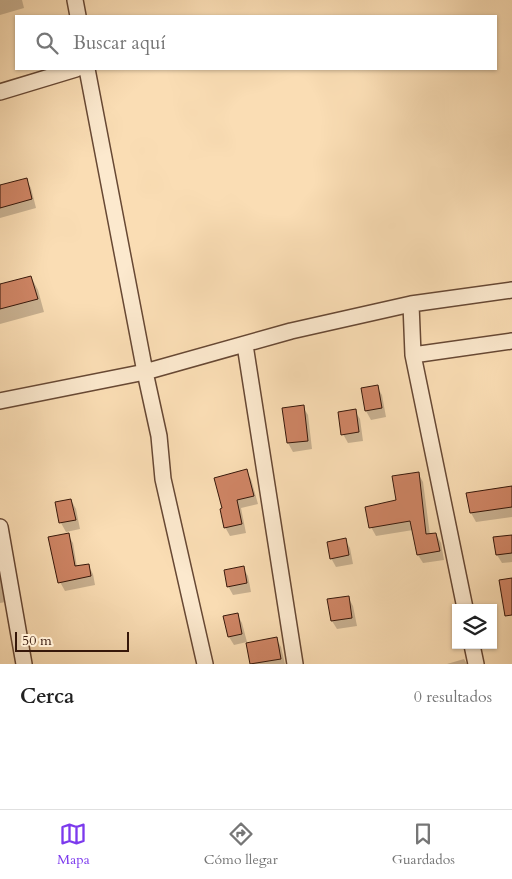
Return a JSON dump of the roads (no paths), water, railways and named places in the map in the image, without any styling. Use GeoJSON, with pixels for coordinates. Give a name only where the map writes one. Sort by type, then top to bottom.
{"type":"FeatureCollection","features":[{"type":"Feature","properties":{"kind":"street"},"geometry":{"type":"LineString","coordinates":[[75,0],[78,15]]}},
{"type":"Feature","properties":{"kind":"street"},"geometry":{"type":"LineString","coordinates":[[0,92],[73,70]]}},
{"type":"Feature","properties":{"kind":"street"},"geometry":{"type":"LineString","coordinates":[[87,70],[159,436],[163,479],[205,664]]}},
{"type":"Feature","properties":{"kind":"street"},"geometry":{"type":"LineString","coordinates":[[0,401],[145,372],[292,331],[411,304],[512,290]]}},
{"type":"Feature","properties":{"kind":"street"},"geometry":{"type":"LineString","coordinates":[[411,304],[414,355],[463,604]]}},
{"type":"Feature","properties":{"kind":"street"},"geometry":{"type":"LineString","coordinates":[[414,355],[512,341]]}},
{"type":"Feature","properties":{"kind":"street"},"geometry":{"type":"LineString","coordinates":[[245,345],[295,664]]}},
{"type":"Feature","properties":{"kind":"street"},"geometry":{"type":"LineString","coordinates":[[0,527],[24,664]]}},
{"type":"Feature","properties":{"kind":"street"},"geometry":{"type":"LineString","coordinates":[[473,649],[476,664]]}}]}
